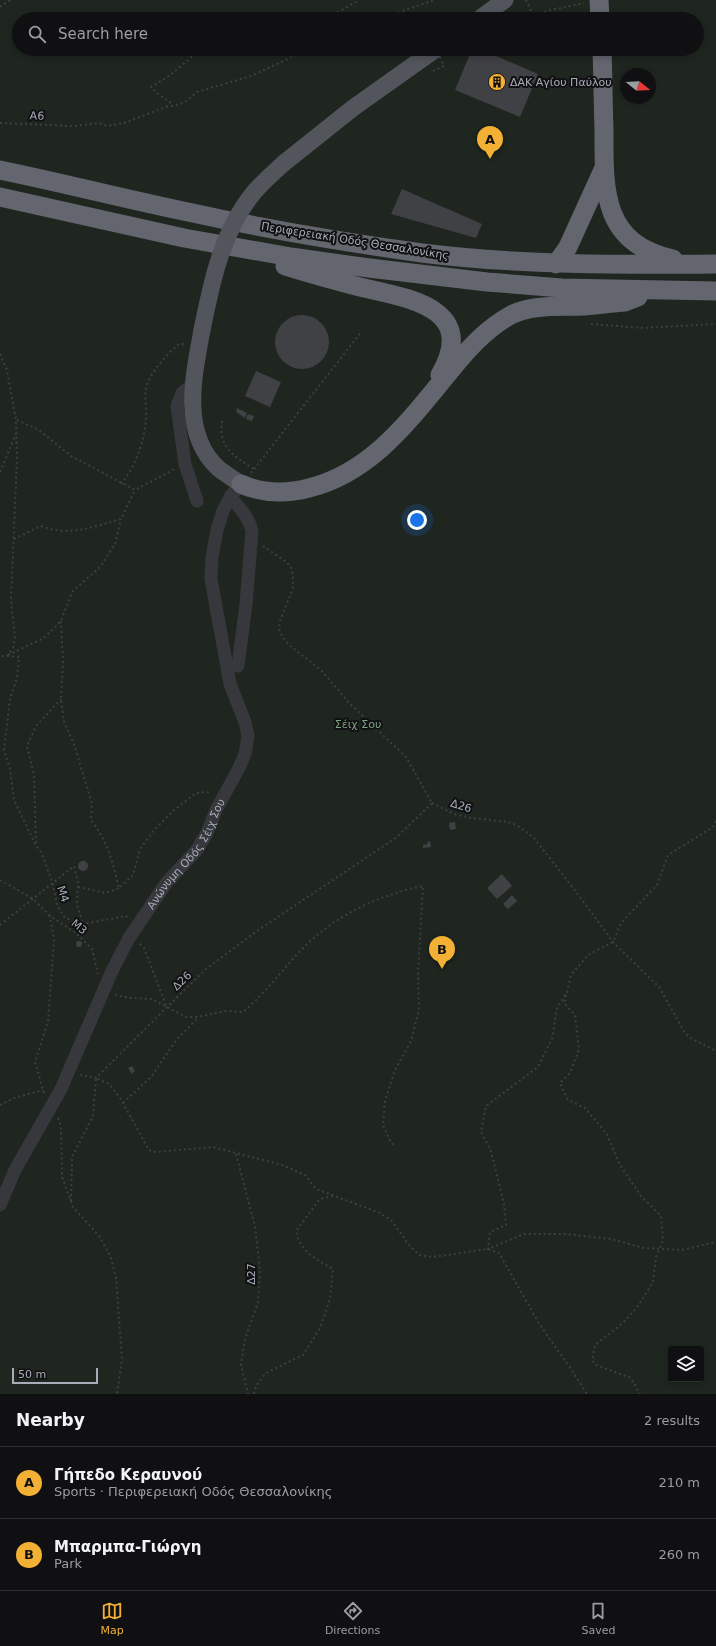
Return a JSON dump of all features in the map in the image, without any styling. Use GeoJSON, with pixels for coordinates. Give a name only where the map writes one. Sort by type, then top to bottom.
{"type":"FeatureCollection","features":[{"type":"Feature","properties":{"kind":"highway"},"geometry":{"type":"LineString","coordinates":[[599,0],[600,12]]}},
{"type":"Feature","properties":{"kind":"highway"},"geometry":{"type":"LineString","coordinates":[[602,56],[603,169],[606,190],[612,213],[623,232],[631,241],[645,250],[670,259],[687,262],[716,263]]}},
{"type":"Feature","properties":{"kind":"highway"},"geometry":{"type":"LineString","coordinates":[[556,264],[568,247],[603,169]]}},
{"type":"Feature","properties":{"kind":"highway","name":"Περιφερειακή Οδός Θεσσαλονίκης"},"geometry":{"type":"LineString","coordinates":[[0,170],[78,186],[189,212],[298,234],[422,253],[492,260],[556,264],[716,263]]}},
{"type":"Feature","properties":{"kind":"highway","name":"Περιφερειακή Οδός Θεσσαλονίκης"},"geometry":{"type":"LineString","coordinates":[[0,197],[184,238],[231,247],[369,268],[487,282],[562,288],[716,291]]}},
{"type":"Feature","properties":{"kind":"highway"},"geometry":{"type":"LineString","coordinates":[[231,247],[257,257],[340,282],[404,297],[422,303],[433,309],[442,317],[447,325],[451,334],[451,346],[442,371],[426,400]]}},
{"type":"Feature","properties":{"kind":"highway"},"geometry":{"type":"LineString","coordinates":[[236,491],[288,492],[316,486],[350,472],[367,461],[384,446],[480,338],[511,315],[534,308],[585,306],[625,302],[658,290]]}},
{"type":"Feature","properties":{"kind":"main road"},"geometry":{"type":"LineString","coordinates":[[488,12],[505,0]]}},
{"type":"Feature","properties":{"kind":"main road"},"geometry":{"type":"LineString","coordinates":[[236,491],[204,448],[197,433],[193,408],[194,384],[201,337],[212,283],[219,256],[231,226],[256,191],[284,163],[353,108],[426,56]]}},
{"type":"Feature","properties":{"kind":"street"},"geometry":{"type":"LineString","coordinates":[[194,384],[182,393],[177,406],[185,464],[197,501]]}},
{"type":"Feature","properties":{"kind":"street"},"geometry":{"type":"LineString","coordinates":[[236,491],[252,531],[246,604],[238,666]]}},
{"type":"Feature","properties":{"kind":"street","name":"Ανώνυμη Οδός Σέιχ Σου"},"geometry":{"type":"LineString","coordinates":[[0,1205],[15,1170],[52,1106],[68,1073],[102,992],[129,938],[167,882],[196,851],[207,833],[216,810],[245,754],[248,736],[245,722],[230,684],[211,579],[212,557],[216,530],[223,512],[236,491]]}},
{"type":"Feature","properties":{"kind":"path"},"geometry":{"type":"LineString","coordinates":[[0,7],[10,0]]}},
{"type":"Feature","properties":{"kind":"path"},"geometry":{"type":"LineString","coordinates":[[338,12],[359,0]]}},
{"type":"Feature","properties":{"kind":"path"},"geometry":{"type":"LineString","coordinates":[[402,12],[434,0]]}},
{"type":"Feature","properties":{"kind":"path"},"geometry":{"type":"LineString","coordinates":[[526,0],[532,12]]}},
{"type":"Feature","properties":{"kind":"path"},"geometry":{"type":"LineString","coordinates":[[545,12],[566,6],[599,0]]}},
{"type":"Feature","properties":{"kind":"path"},"geometry":{"type":"LineString","coordinates":[[166,107],[170,102],[151,87],[169,76],[193,56]]}},
{"type":"Feature","properties":{"kind":"path","name":"A6"},"geometry":{"type":"LineString","coordinates":[[0,123],[74,126],[99,123],[107,126],[124,123],[166,107],[185,102],[197,92],[251,76],[295,56]]}},
{"type":"Feature","properties":{"kind":"path"},"geometry":{"type":"LineString","coordinates":[[433,71],[444,66],[439,56]]}},
{"type":"Feature","properties":{"kind":"path"},"geometry":{"type":"LineString","coordinates":[[591,324],[643,328],[716,324]]}},
{"type":"Feature","properties":{"kind":"path"},"geometry":{"type":"LineString","coordinates":[[236,491],[362,331]]}},
{"type":"Feature","properties":{"kind":"path"},"geometry":{"type":"LineString","coordinates":[[121,484],[129,475],[136,460],[143,438],[146,418],[146,388],[158,366],[169,353],[179,344],[201,337]]}},
{"type":"Feature","properties":{"kind":"path"},"geometry":{"type":"LineString","coordinates":[[0,354],[7,370],[16,420],[15,526],[13,539],[11,599],[15,638],[13,648],[7,656]]}},
{"type":"Feature","properties":{"kind":"path"},"geometry":{"type":"LineString","coordinates":[[16,420],[39,430],[71,456],[121,484],[135,490]]}},
{"type":"Feature","properties":{"kind":"path"},"geometry":{"type":"LineString","coordinates":[[222,421],[221,432],[224,444],[233,455],[254,469]]}},
{"type":"Feature","properties":{"kind":"path"},"geometry":{"type":"LineString","coordinates":[[0,472],[16,433]]}},
{"type":"Feature","properties":{"kind":"path"},"geometry":{"type":"LineString","coordinates":[[119,888],[111,855],[102,835],[91,820],[92,804],[74,744],[64,722],[61,699],[63,662],[61,621],[72,592],[101,566],[115,544],[120,520],[135,490],[185,464]]}},
{"type":"Feature","properties":{"kind":"path"},"geometry":{"type":"LineString","coordinates":[[13,539],[40,526],[53,531],[72,531],[120,520]]}},
{"type":"Feature","properties":{"kind":"path"},"geometry":{"type":"LineString","coordinates":[[262,545],[286,561],[291,567],[293,588],[280,620],[279,628],[282,636],[289,645],[322,671],[349,703],[406,757],[432,803]]}},
{"type":"Feature","properties":{"kind":"path"},"geometry":{"type":"LineString","coordinates":[[7,656],[44,638],[61,621]]}},
{"type":"Feature","properties":{"kind":"path"},"geometry":{"type":"LineString","coordinates":[[0,656],[19,656],[17,678],[10,699],[4,750],[10,769],[14,800],[36,846],[41,852],[54,884],[74,866],[78,882],[77,905],[83,924],[126,916],[136,927]]}},
{"type":"Feature","properties":{"kind":"path"},"geometry":{"type":"LineString","coordinates":[[36,846],[34,775],[27,746],[36,726],[61,699]]}},
{"type":"Feature","properties":{"kind":"path"},"geometry":{"type":"LineString","coordinates":[[78,887],[106,893],[119,888],[134,876],[140,849],[154,830],[174,810],[196,793],[227,790]]}},
{"type":"Feature","properties":{"kind":"path","name":"Δ26"},"geometry":{"type":"LineString","coordinates":[[96,1078],[206,969],[257,931],[397,837],[432,803],[454,814],[471,818],[508,822],[525,831],[539,844],[613,942],[658,987],[685,1033],[692,1039],[716,1051]]}},
{"type":"Feature","properties":{"kind":"path"},"geometry":{"type":"LineString","coordinates":[[640,1394],[631,1378],[596,1365],[592,1360],[595,1345],[623,1323],[638,1306],[653,1282],[656,1257],[663,1240],[661,1216],[641,1196],[620,1165],[607,1134],[585,1108],[568,1100],[560,1083],[570,1073],[579,1049],[575,1014],[564,1003],[570,975],[588,955],[613,942],[621,923],[657,885],[668,855],[713,827],[716,821]]}},
{"type":"Feature","properties":{"kind":"path","name":"M3"},"geometry":{"type":"LineString","coordinates":[[0,880],[33,899],[50,916],[76,933],[92,949],[102,992]]}},
{"type":"Feature","properties":{"kind":"path","name":"M4"},"geometry":{"type":"LineString","coordinates":[[0,925],[54,884],[57,905],[65,918],[83,924]]}},
{"type":"Feature","properties":{"kind":"path"},"geometry":{"type":"LineString","coordinates":[[102,992],[130,998],[152,999],[186,1018],[225,1011],[243,1012],[256,1002],[306,945],[332,924],[369,902],[407,889],[423,886],[418,973],[420,1010],[410,1041],[395,1070],[385,1101],[383,1125],[391,1143],[394,1145]]}},
{"type":"Feature","properties":{"kind":"path"},"geometry":{"type":"LineString","coordinates":[[50,916],[54,940],[48,1021],[35,1062],[45,1096],[52,1106],[61,1126],[62,1177],[73,1207],[100,1237],[111,1258],[116,1278],[122,1358],[117,1394]]}},
{"type":"Feature","properties":{"kind":"path"},"geometry":{"type":"LineString","coordinates":[[129,938],[135,940],[144,948],[167,1007]]}},
{"type":"Feature","properties":{"kind":"path"},"geometry":{"type":"LineString","coordinates":[[488,1249],[490,1232],[506,1225],[504,1204],[491,1151],[481,1132],[486,1106],[538,1067],[552,1039],[556,1008],[566,992]]}},
{"type":"Feature","properties":{"kind":"path"},"geometry":{"type":"LineString","coordinates":[[123,1103],[151,1077],[177,1039],[198,1017]]}},
{"type":"Feature","properties":{"kind":"path"},"geometry":{"type":"LineString","coordinates":[[68,1073],[96,1078],[109,1084],[123,1103],[149,1150],[156,1152],[212,1146],[236,1154],[282,1165],[305,1175],[316,1189],[380,1213],[392,1221],[409,1245],[419,1255],[432,1257],[488,1249],[524,1234],[566,1234],[611,1239],[644,1248],[682,1250],[716,1242]]}},
{"type":"Feature","properties":{"kind":"path"},"geometry":{"type":"LineString","coordinates":[[71,1201],[72,1157],[93,1116],[96,1078]]}},
{"type":"Feature","properties":{"kind":"path"},"geometry":{"type":"LineString","coordinates":[[0,1105],[14,1098],[43,1090]]}},
{"type":"Feature","properties":{"kind":"path","name":"Δ27"},"geometry":{"type":"LineString","coordinates":[[236,1154],[255,1226],[260,1270],[258,1302],[245,1339],[241,1365],[243,1381],[248,1394]]}},
{"type":"Feature","properties":{"kind":"path"},"geometry":{"type":"LineString","coordinates":[[254,1394],[256,1386],[266,1373],[303,1355],[320,1328],[330,1299],[333,1269],[310,1255],[298,1242],[296,1231],[320,1199],[333,1195]]}},
{"type":"Feature","properties":{"kind":"path"},"geometry":{"type":"LineString","coordinates":[[488,1249],[499,1253],[540,1325],[587,1394]]}},
{"type":"Feature","properties":{"kind":"green space","name":"Σέιχ Σου"},"geometry":{"type":"Polygon","coordinates":[[[0,0],[716,0],[716,1394],[0,1394],[0,0]]]}},
{"type":"Feature","properties":{"kind":"building","name":"ΔΑΚ Αγίου Παύλου"},"geometry":{"type":"Polygon","coordinates":[[[469,56],[496,56],[538,74],[520,117],[455,90],[469,56]]]}},
{"type":"Feature","properties":{"kind":"building"},"geometry":{"type":"Polygon","coordinates":[[[402,189],[482,224],[476,238],[391,214],[402,189]]]}},
{"type":"Feature","properties":{"kind":"building"},"geometry":{"type":"Polygon","coordinates":[[[297,315],[307,315],[317,319],[325,327],[329,337],[329,347],[325,357],[317,365],[307,369],[297,369],[287,365],[279,357],[275,347],[275,337],[279,327],[287,319],[297,315]]]}},
{"type":"Feature","properties":{"kind":"building"},"geometry":{"type":"Polygon","coordinates":[[[256,371],[281,382],[270,407],[245,396],[256,371]]]}},
{"type":"Feature","properties":{"kind":"building"},"geometry":{"type":"Polygon","coordinates":[[[237,408],[247,413],[245,418],[236,412],[237,408]]]}},
{"type":"Feature","properties":{"kind":"building"},"geometry":{"type":"Polygon","coordinates":[[[248,414],[254,416],[252,421],[246,419],[248,414]]]}},
{"type":"Feature","properties":{"kind":"building"},"geometry":{"type":"Polygon","coordinates":[[[455,822],[456,829],[450,830],[449,823],[455,822]]]}},
{"type":"Feature","properties":{"kind":"building"},"geometry":{"type":"Polygon","coordinates":[[[430,841],[431,847],[423,848],[423,845],[428,844],[427,842],[430,841]]]}},
{"type":"Feature","properties":{"kind":"building"},"geometry":{"type":"Polygon","coordinates":[[[81,861],[85,861],[88,866],[85,871],[81,871],[78,868],[78,864],[81,861]]]}},
{"type":"Feature","properties":{"kind":"building"},"geometry":{"type":"Polygon","coordinates":[[[502,874],[512,886],[497,899],[487,888],[502,874]]]}},
{"type":"Feature","properties":{"kind":"building"},"geometry":{"type":"Polygon","coordinates":[[[512,895],[517,901],[508,909],[503,904],[512,895]]]}},
{"type":"Feature","properties":{"kind":"building"},"geometry":{"type":"Polygon","coordinates":[[[79,941],[82,944],[79,947],[76,944],[79,941]]]}},
{"type":"Feature","properties":{"kind":"building"},"geometry":{"type":"Polygon","coordinates":[[[132,1066],[135,1071],[132,1074],[128,1068],[132,1066]]]}},
{"type":"Feature","properties":{"kind":"place","name":"ΔΑΚ Αγίου Παύλου"},"geometry":{"type":"Point","coordinates":[497,82]}},
{"type":"Feature","properties":{"kind":"place","name":"Γήπεδο Κεραυνού"},"geometry":{"type":"Point","coordinates":[490,159]}},
{"type":"Feature","properties":{"kind":"place","name":"Μπαρμπα-Γιώργη"},"geometry":{"type":"Point","coordinates":[442,969]}}]}
